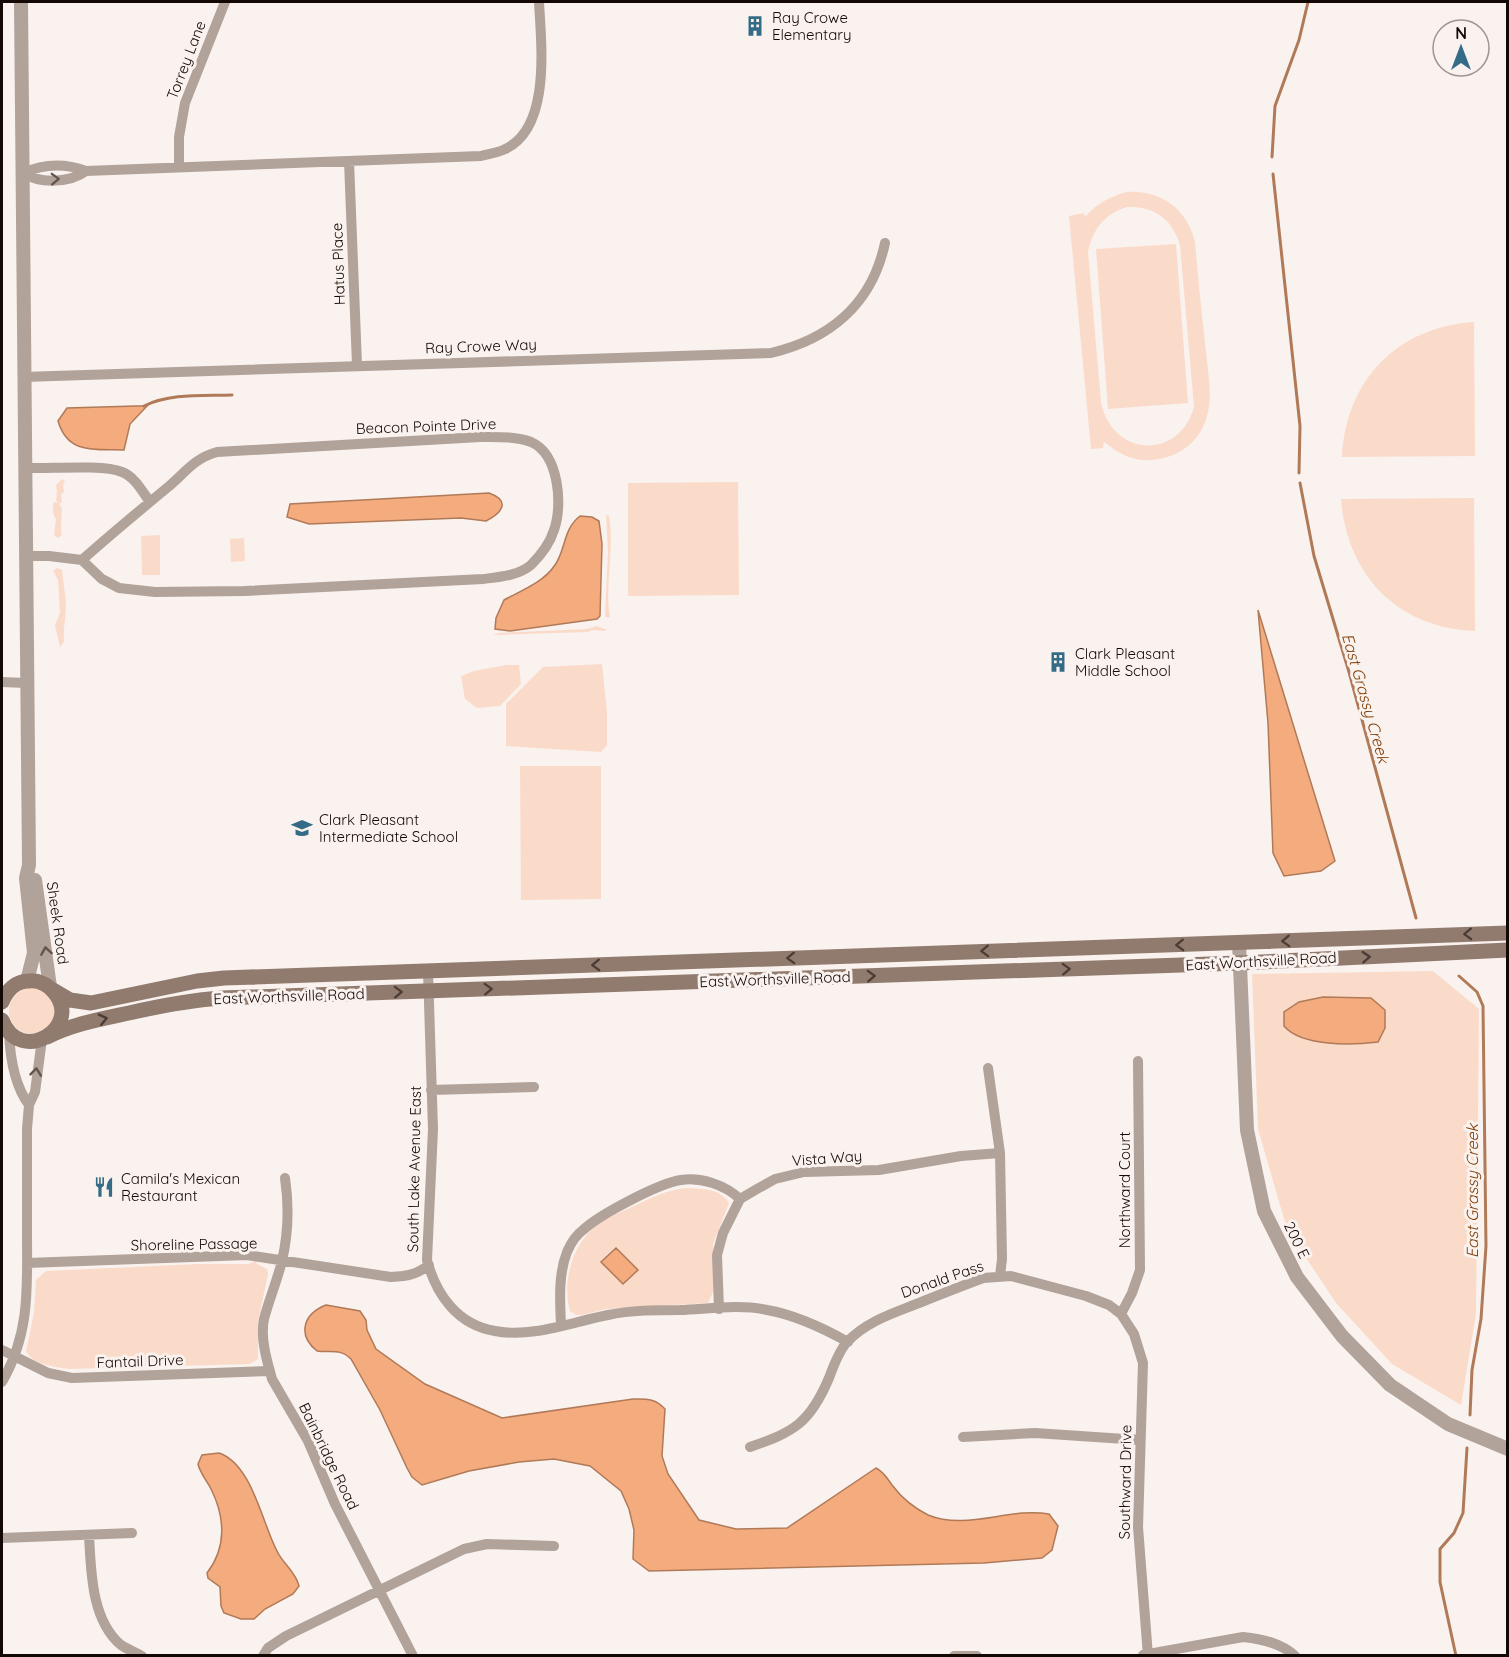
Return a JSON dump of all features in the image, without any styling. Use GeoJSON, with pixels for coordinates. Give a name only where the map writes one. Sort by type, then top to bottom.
{"type":"FeatureCollection","features":[{"type":"Feature","properties":{"kind":"main road","name":"East Worthsville Road"},"geometry":{"type":"LineString","coordinates":[[22,982],[36,981],[70,1000],[91,1003],[197,981],[1508,933]]}},
{"type":"Feature","properties":{"kind":"main road","name":"East Worthsville Road"},"geometry":{"type":"LineString","coordinates":[[45,1038],[74,1026],[193,1000],[1239,963],[1508,951]]}},
{"type":"Feature","properties":{"kind":"main road"},"geometry":{"type":"LineString","coordinates":[[2,988],[22,982]]}},
{"type":"Feature","properties":{"kind":"main road"},"geometry":{"type":"LineString","coordinates":[[2,1002],[10,988],[22,982]]}},
{"type":"Feature","properties":{"kind":"main road"},"geometry":{"type":"LineString","coordinates":[[5,1027],[21,1040],[30,1042],[45,1038],[59,1023],[61,1014],[61,1005],[51,988]]}},
{"type":"Feature","properties":{"kind":"street","name":"Sheek Road"},"geometry":{"type":"LineString","coordinates":[[21,2],[29,865],[26,878],[34,953],[22,982]]}},
{"type":"Feature","properties":{"kind":"street","name":"Torrey Lane"},"geometry":{"type":"LineString","coordinates":[[179,167],[179,137],[185,103],[225,2]]}},
{"type":"Feature","properties":{"kind":"street"},"geometry":{"type":"LineString","coordinates":[[23,173],[30,178],[46,180],[73,178],[86,171],[481,156],[505,150],[521,137],[539,100],[540,2]]}},
{"type":"Feature","properties":{"kind":"street","name":"Hatus Place"},"geometry":{"type":"LineString","coordinates":[[349,161],[357,365]]}},
{"type":"Feature","properties":{"kind":"street","name":"Ray Crowe Way"},"geometry":{"type":"LineString","coordinates":[[23,377],[771,353],[789,349],[819,336],[842,320],[872,280],[879,266],[885,243]]}},
{"type":"Feature","properties":{"kind":"street","name":"Beacon Pointe Drive"},"geometry":{"type":"LineString","coordinates":[[480,437],[512,438],[533,443],[550,458],[556,479],[558,506],[554,530],[543,552],[529,567],[511,575],[483,579],[256,591],[155,592],[119,588],[102,579],[82,560],[202,456],[217,452],[480,437]]}},
{"type":"Feature","properties":{"kind":"street"},"geometry":{"type":"LineString","coordinates":[[24,468],[109,469],[124,472],[138,484],[150,502]]}},
{"type":"Feature","properties":{"kind":"street"},"geometry":{"type":"LineString","coordinates":[[25,556],[82,560]]}},
{"type":"Feature","properties":{"kind":"street"},"geometry":{"type":"LineString","coordinates":[[2,682],[26,683]]}},
{"type":"Feature","properties":{"kind":"street","name":"Sheek Road"},"geometry":{"type":"LineString","coordinates":[[29,865],[35,878],[51,988]]}},
{"type":"Feature","properties":{"kind":"street","name":"200 E"},"geometry":{"type":"LineString","coordinates":[[1239,942],[1247,1130],[1264,1211],[1297,1277],[1342,1336],[1390,1385],[1448,1424],[1508,1449]]}},
{"type":"Feature","properties":{"kind":"street","name":"South Lake Avenue East"},"geometry":{"type":"LineString","coordinates":[[428,971],[433,1130],[428,1213],[429,1265],[432,1276],[445,1300],[460,1317],[479,1327],[496,1332],[516,1333],[538,1331],[611,1314],[719,1309],[766,1310],[804,1320],[848,1342]]}},
{"type":"Feature","properties":{"kind":"street"},"geometry":{"type":"LineString","coordinates":[[5,1027],[20,1093],[29,1105]]}},
{"type":"Feature","properties":{"kind":"street"},"geometry":{"type":"LineString","coordinates":[[2,1382],[21,1340],[27,1306],[27,1129],[29,1105],[35,1092],[37,1066],[45,1038]]}},
{"type":"Feature","properties":{"kind":"street","name":"Northward Court"},"geometry":{"type":"LineString","coordinates":[[1120,1314],[1132,1293],[1140,1270],[1138,1061]]}},
{"type":"Feature","properties":{"kind":"street"},"geometry":{"type":"LineString","coordinates":[[988,1068],[1000,1154],[1002,1259],[1000,1276]]}},
{"type":"Feature","properties":{"kind":"street"},"geometry":{"type":"LineString","coordinates":[[432,1090],[534,1088]]}},
{"type":"Feature","properties":{"kind":"street","name":"Vista Way"},"geometry":{"type":"LineString","coordinates":[[740,1199],[775,1179],[791,1174],[879,1170],[961,1156],[1000,1154]]}},
{"type":"Feature","properties":{"kind":"street","name":"Bainbridge Road"},"geometry":{"type":"LineString","coordinates":[[285,1178],[289,1203],[282,1260],[264,1321],[264,1343],[272,1379],[308,1441],[335,1504],[412,1656]]}},
{"type":"Feature","properties":{"kind":"street"},"geometry":{"type":"LineString","coordinates":[[561,1325],[562,1268],[567,1252],[583,1230],[610,1212],[666,1184],[682,1180],[717,1184],[733,1192],[740,1199],[729,1219],[717,1255],[719,1309]]}},
{"type":"Feature","properties":{"kind":"street","name":"Shoreline Passage"},"geometry":{"type":"LineString","coordinates":[[27,1263],[247,1256],[391,1277],[410,1276],[419,1273],[429,1265]]}},
{"type":"Feature","properties":{"kind":"street","name":"Donald Pass"},"geometry":{"type":"LineString","coordinates":[[848,1342],[886,1315],[984,1278],[1000,1276],[1086,1296],[1109,1305],[1120,1314]]}},
{"type":"Feature","properties":{"kind":"street","name":"Southward Drive"},"geometry":{"type":"LineString","coordinates":[[1120,1314],[1134,1334],[1143,1364],[1138,1527],[1146,1655]]}},
{"type":"Feature","properties":{"kind":"street"},"geometry":{"type":"LineString","coordinates":[[750,1447],[782,1436],[808,1416],[822,1394],[832,1369],[848,1342]]}},
{"type":"Feature","properties":{"kind":"street","name":"Fantail Drive"},"geometry":{"type":"LineString","coordinates":[[2,1350],[48,1373],[72,1378],[270,1371]]}},
{"type":"Feature","properties":{"kind":"street"},"geometry":{"type":"LineString","coordinates":[[963,1437],[1035,1433],[1140,1440]]}},
{"type":"Feature","properties":{"kind":"street"},"geometry":{"type":"LineString","coordinates":[[2,1538],[132,1533]]}},
{"type":"Feature","properties":{"kind":"street"},"geometry":{"type":"LineString","coordinates":[[89,1535],[92,1572],[101,1614],[110,1632],[122,1645],[142,1656]]}},
{"type":"Feature","properties":{"kind":"street"},"geometry":{"type":"LineString","coordinates":[[263,1656],[268,1648],[286,1636],[464,1549],[487,1544],[554,1546]]}},
{"type":"Feature","properties":{"kind":"street"},"geometry":{"type":"LineString","coordinates":[[1146,1655],[1244,1637],[1276,1644],[1295,1656]]}},
{"type":"Feature","properties":{"kind":"street"},"geometry":{"type":"LineString","coordinates":[[954,1656],[977,1656]]}},
{"type":"Feature","properties":{"kind":"shaded area"},"geometry":{"type":"Polygon","coordinates":[[[1126,192],[1150,194],[1161,198],[1179,211],[1191,230],[1195,242],[1210,384],[1209,408],[1205,423],[1197,436],[1187,447],[1174,455],[1149,460],[1126,456],[1104,442],[1103,448],[1091,449],[1069,216],[1084,213],[1085,217],[1098,205],[1126,192]],[[1127,207],[1106,218],[1096,230],[1088,252],[1101,402],[1108,420],[1118,434],[1131,442],[1146,445],[1161,444],[1175,437],[1186,425],[1194,407],[1180,245],[1167,221],[1154,212],[1137,207],[1127,207]]]}},
{"type":"Feature","properties":{"kind":"shaded area"},"geometry":{"type":"Polygon","coordinates":[[[1176,244],[1188,403],[1108,409],[1096,249],[1176,244]]]}},
{"type":"Feature","properties":{"kind":"shaded area"},"geometry":{"type":"Polygon","coordinates":[[[1474,322],[1475,456],[1342,457],[1353,404],[1365,382],[1381,362],[1399,347],[1421,334],[1446,326],[1474,322]]]}},
{"type":"Feature","properties":{"kind":"shaded area"},"geometry":{"type":"Polygon","coordinates":[[[147,406],[130,424],[124,450],[93,449],[76,445],[68,440],[58,421],[67,408],[147,406]]]}},
{"type":"Feature","properties":{"kind":"shaded area"},"geometry":{"type":"Polygon","coordinates":[[[62,479],[65,481],[64,492],[61,494],[62,502],[59,504],[62,508],[62,535],[58,538],[54,535],[56,519],[53,506],[54,502],[58,503],[56,485],[62,479]]]}},
{"type":"Feature","properties":{"kind":"shaded area"},"geometry":{"type":"Polygon","coordinates":[[[738,482],[739,595],[628,596],[628,483],[738,482]]]}},
{"type":"Feature","properties":{"kind":"shaded area"},"geometry":{"type":"Polygon","coordinates":[[[489,493],[500,500],[502,507],[486,521],[461,518],[309,524],[287,517],[290,504],[489,493]]]}},
{"type":"Feature","properties":{"kind":"shaded area"},"geometry":{"type":"Polygon","coordinates":[[[1474,498],[1475,631],[1447,628],[1422,620],[1400,608],[1381,593],[1366,574],[1354,552],[1345,527],[1341,499],[1474,498]]]}},
{"type":"Feature","properties":{"kind":"shaded area"},"geometry":{"type":"Polygon","coordinates":[[[606,515],[609,516],[611,529],[608,593],[610,617],[608,618],[605,616],[608,551],[606,515]]]}},
{"type":"Feature","properties":{"kind":"shaded area"},"geometry":{"type":"Polygon","coordinates":[[[580,516],[592,517],[599,521],[602,544],[600,616],[597,619],[510,631],[495,629],[496,618],[504,600],[532,586],[550,571],[559,559],[570,527],[580,516]]]}},
{"type":"Feature","properties":{"kind":"shaded area"},"geometry":{"type":"Polygon","coordinates":[[[160,535],[160,575],[142,575],[141,536],[160,535]]]}},
{"type":"Feature","properties":{"kind":"shaded area"},"geometry":{"type":"Polygon","coordinates":[[[244,538],[245,561],[231,562],[230,539],[244,538]]]}},
{"type":"Feature","properties":{"kind":"shaded area"},"geometry":{"type":"Polygon","coordinates":[[[57,568],[62,570],[66,603],[64,642],[60,647],[55,625],[60,613],[58,580],[53,571],[57,568]]]}},
{"type":"Feature","properties":{"kind":"shaded area"},"geometry":{"type":"Polygon","coordinates":[[[1258,610],[1335,861],[1321,871],[1284,876],[1273,853],[1268,723],[1258,610]]]}},
{"type":"Feature","properties":{"kind":"shaded area"},"geometry":{"type":"Polygon","coordinates":[[[597,626],[607,630],[493,635],[587,629],[597,626]]]}},
{"type":"Feature","properties":{"kind":"shaded area"},"geometry":{"type":"Polygon","coordinates":[[[602,664],[607,712],[607,745],[601,752],[506,746],[506,704],[543,667],[602,664]]]}},
{"type":"Feature","properties":{"kind":"shaded area"},"geometry":{"type":"Polygon","coordinates":[[[506,665],[519,665],[521,684],[500,706],[477,708],[465,699],[461,676],[506,665]]]}},
{"type":"Feature","properties":{"kind":"shaded area"},"geometry":{"type":"Polygon","coordinates":[[[520,766],[601,766],[601,899],[521,900],[520,766]]]}},
{"type":"Feature","properties":{"kind":"shaded area"},"geometry":{"type":"Polygon","coordinates":[[[1433,971],[1479,1009],[1476,1314],[1461,1405],[1392,1364],[1336,1303],[1287,1229],[1258,1129],[1252,974],[1433,971]]]}},
{"type":"Feature","properties":{"kind":"shaded area"},"geometry":{"type":"Polygon","coordinates":[[[32,988],[48,995],[55,1011],[48,1027],[32,1034],[16,1027],[9,1011],[16,995],[32,988]]]}},
{"type":"Feature","properties":{"kind":"shaded area"},"geometry":{"type":"Polygon","coordinates":[[[1323,997],[1371,998],[1385,1010],[1385,1028],[1378,1042],[1342,1044],[1315,1041],[1292,1033],[1284,1026],[1284,1012],[1299,1002],[1323,997]]]}},
{"type":"Feature","properties":{"kind":"shaded area"},"geometry":{"type":"Polygon","coordinates":[[[686,1188],[716,1192],[729,1203],[713,1244],[713,1292],[708,1303],[606,1309],[582,1315],[576,1315],[570,1311],[567,1285],[569,1272],[572,1260],[585,1237],[607,1218],[653,1197],[686,1188]]]}},
{"type":"Feature","properties":{"kind":"shaded area"},"geometry":{"type":"Polygon","coordinates":[[[616,1248],[638,1270],[623,1284],[601,1262],[616,1248]]]}},
{"type":"Feature","properties":{"kind":"shaded area"},"geometry":{"type":"Polygon","coordinates":[[[256,1261],[257,1264],[267,1269],[268,1274],[258,1322],[258,1359],[250,1364],[69,1369],[39,1362],[29,1356],[26,1351],[34,1313],[36,1280],[46,1271],[248,1264],[256,1261]]]}},
{"type":"Feature","properties":{"kind":"shaded area"},"geometry":{"type":"Polygon","coordinates":[[[326,1305],[360,1311],[366,1320],[367,1330],[376,1349],[425,1384],[502,1418],[633,1399],[647,1399],[658,1403],[665,1409],[662,1456],[668,1474],[699,1520],[736,1529],[787,1528],[876,1468],[913,1506],[928,1515],[943,1519],[958,1521],[1019,1513],[1049,1514],[1058,1526],[1052,1550],[1042,1558],[984,1563],[649,1571],[633,1559],[634,1530],[629,1509],[621,1491],[590,1466],[554,1459],[519,1462],[469,1471],[422,1485],[412,1477],[380,1410],[351,1359],[339,1352],[317,1351],[307,1338],[305,1325],[308,1319],[326,1305]]]}},
{"type":"Feature","properties":{"kind":"shaded area"},"geometry":{"type":"Polygon","coordinates":[[[219,1453],[230,1459],[248,1481],[277,1551],[295,1576],[299,1586],[293,1594],[265,1609],[254,1619],[241,1619],[224,1613],[221,1606],[220,1587],[208,1578],[207,1573],[218,1553],[222,1532],[216,1500],[198,1464],[202,1455],[219,1453]]]}},
{"type":"Feature","properties":{"kind":"waterway","name":"East Grassy Creek"},"geometry":{"type":"LineString","coordinates":[[1272,157],[1275,106],[1299,40],[1308,2]]}},
{"type":"Feature","properties":{"kind":"waterway","name":"East Grassy Creek"},"geometry":{"type":"LineString","coordinates":[[1273,174],[1300,426],[1299,473]]}},
{"type":"Feature","properties":{"kind":"waterway"},"geometry":{"type":"LineString","coordinates":[[144,406],[176,397],[232,395]]}},
{"type":"Feature","properties":{"kind":"waterway","name":"East Grassy Creek"},"geometry":{"type":"LineString","coordinates":[[1300,483],[1314,556],[1349,672],[1416,918]]}},
{"type":"Feature","properties":{"kind":"waterway","name":"East Grassy Creek"},"geometry":{"type":"LineString","coordinates":[[1459,976],[1477,992],[1483,1006],[1486,1246],[1481,1319],[1472,1370],[1470,1415]]}},
{"type":"Feature","properties":{"kind":"waterway","name":"East Grassy Creek"},"geometry":{"type":"LineString","coordinates":[[1456,1656],[1440,1582],[1440,1549],[1454,1533],[1463,1513],[1467,1448]]}},
{"type":"Feature","properties":{"kind":"place","name":"Ray Crowe Elementary"},"geometry":{"type":"Point","coordinates":[755,26]}},
{"type":"Feature","properties":{"kind":"place","name":"Clark Pleasant Middle School"},"geometry":{"type":"Point","coordinates":[1058,662]}},
{"type":"Feature","properties":{"kind":"place","name":"Clark Pleasant Intermediate School"},"geometry":{"type":"Point","coordinates":[302,828]}},
{"type":"Feature","properties":{"kind":"place","name":"Camila's Mexican Restaurant"},"geometry":{"type":"Point","coordinates":[104,1187]}}]}
